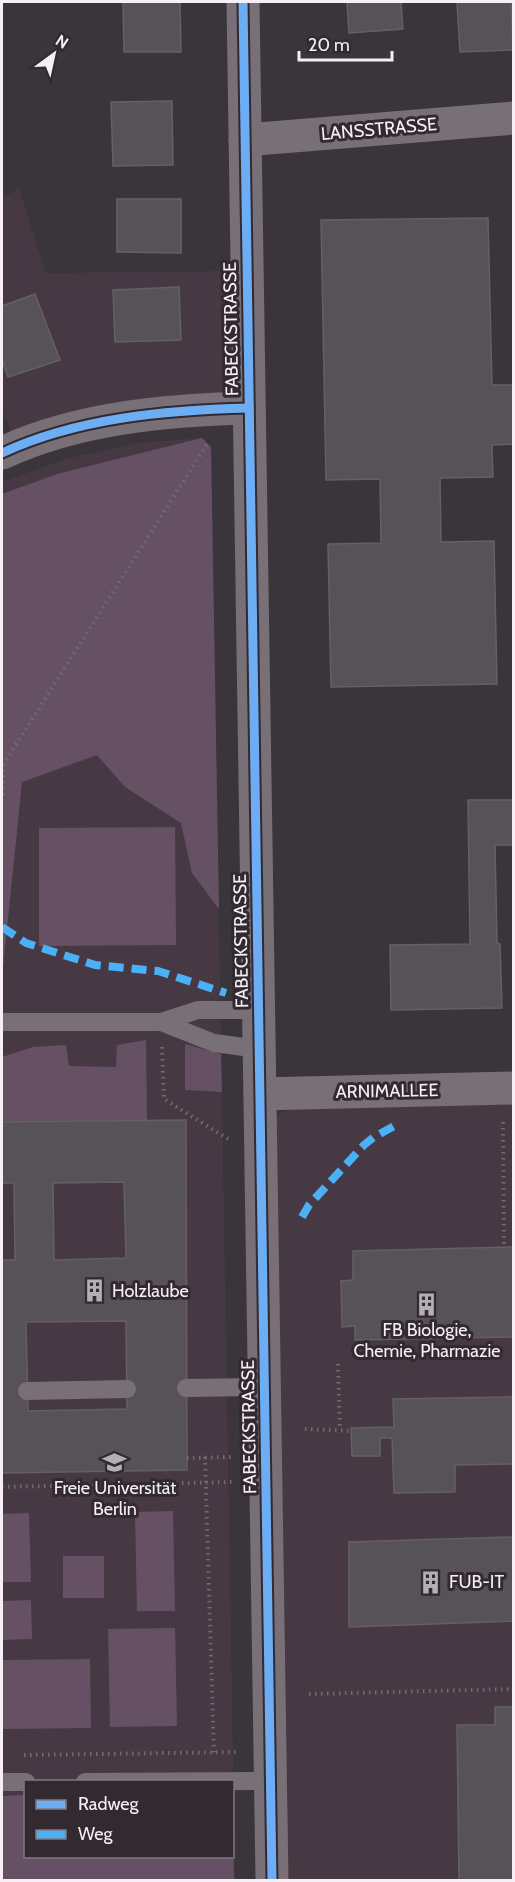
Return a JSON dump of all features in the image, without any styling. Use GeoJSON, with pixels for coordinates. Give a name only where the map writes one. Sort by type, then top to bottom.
{"type":"FeatureCollection","features":[{"type":"Feature","properties":{"kind":"street","name":"FABECKSTRASSE"},"geometry":{"type":"LineString","coordinates":[[243,2],[272,1881]]}},
{"type":"Feature","properties":{"kind":"street","name":"LANSSTRASSE"},"geometry":{"type":"LineString","coordinates":[[245,140],[513,118]]}},
{"type":"Feature","properties":{"kind":"street"},"geometry":{"type":"LineString","coordinates":[[2,453],[22,443],[82,427],[140,416],[249,408]]}},
{"type":"Feature","properties":{"kind":"street","name":"ARNIMALLEE"},"geometry":{"type":"LineString","coordinates":[[260,1094],[513,1088]]}},
{"type":"Feature","properties":{"kind":"lane"},"geometry":{"type":"LineString","coordinates":[[2,1022],[161,1022],[198,1010],[258,1010]]}},
{"type":"Feature","properties":{"kind":"lane"},"geometry":{"type":"LineString","coordinates":[[161,1022],[214,1043],[259,1049]]}},
{"type":"Feature","properties":{"kind":"lane"},"geometry":{"type":"LineString","coordinates":[[186,1388],[265,1387]]}},
{"type":"Feature","properties":{"kind":"lane"},"geometry":{"type":"LineString","coordinates":[[27,1391],[127,1389]]}},
{"type":"Feature","properties":{"kind":"lane"},"geometry":{"type":"LineString","coordinates":[[234,1781],[271,1781]]}},
{"type":"Feature","properties":{"kind":"lane"},"geometry":{"type":"LineString","coordinates":[[2,1782],[24,1782]]}},
{"type":"Feature","properties":{"kind":"path"},"geometry":{"type":"LineString","coordinates":[[2,801],[3,765],[203,450]]}},
{"type":"Feature","properties":{"kind":"path"},"geometry":{"type":"LineString","coordinates":[[161,1022],[164,1099],[228,1139]]}},
{"type":"Feature","properties":{"kind":"path"},"geometry":{"type":"LineString","coordinates":[[504,1122],[504,1248]]}},
{"type":"Feature","properties":{"kind":"path"},"geometry":{"type":"LineString","coordinates":[[338,1364],[340,1430]]}},
{"type":"Feature","properties":{"kind":"path"},"geometry":{"type":"LineString","coordinates":[[305,1429],[351,1431]]}},
{"type":"Feature","properties":{"kind":"path"},"geometry":{"type":"LineString","coordinates":[[205,1457],[215,1780]]}},
{"type":"Feature","properties":{"kind":"path"},"geometry":{"type":"LineString","coordinates":[[187,1458],[234,1457]]}},
{"type":"Feature","properties":{"kind":"path"},"geometry":{"type":"LineString","coordinates":[[2,1487],[234,1482]]}},
{"type":"Feature","properties":{"kind":"path"},"geometry":{"type":"LineString","coordinates":[[309,1694],[513,1689]]}},
{"type":"Feature","properties":{"kind":"path"},"geometry":{"type":"LineString","coordinates":[[13,1755],[239,1752]]}},
{"type":"Feature","properties":{"kind":"shaded area"},"geometry":{"type":"Polygon","coordinates":[[[19,189],[46,273],[229,271],[233,391],[126,405],[11,432],[2,407],[2,197],[19,189]]]}},
{"type":"Feature","properties":{"kind":"shaded area","name":"Freie Universität Berlin"},"geometry":{"type":"Polygon","coordinates":[[[202,438],[211,447],[233,1780],[24,1780],[24,1858],[234,1858],[234,1820],[235,1880],[2,1880],[2,482],[69,458],[139,443],[202,438]]]}},
{"type":"Feature","properties":{"kind":"shaded area"},"geometry":{"type":"Polygon","coordinates":[[[202,438],[211,447],[219,909],[192,873],[181,823],[125,787],[97,755],[22,782],[2,977],[2,494],[57,474],[202,438]]]}},
{"type":"Feature","properties":{"kind":"shaded area"},"geometry":{"type":"Polygon","coordinates":[[[175,827],[176,945],[39,946],[39,828],[175,827]]]}},
{"type":"Feature","properties":{"kind":"shaded area"},"geometry":{"type":"Polygon","coordinates":[[[146,1040],[147,1120],[2,1122],[2,1057],[33,1047],[66,1045],[69,1066],[116,1067],[117,1045],[146,1040]]]}},
{"type":"Feature","properties":{"kind":"shaded area"},"geometry":{"type":"Polygon","coordinates":[[[185,1044],[221,1054],[222,1092],[185,1090],[185,1044]]]}},
{"type":"Feature","properties":{"kind":"shaded area"},"geometry":{"type":"Polygon","coordinates":[[[513,1102],[513,1880],[290,1880],[289,1871],[279,1863],[278,1817],[288,1807],[276,1178],[272,1122],[291,1107],[513,1102]]]}},
{"type":"Feature","properties":{"kind":"shaded area"},"geometry":{"type":"Polygon","coordinates":[[[173,1511],[175,1611],[137,1611],[135,1512],[173,1511]]]}},
{"type":"Feature","properties":{"kind":"shaded area"},"geometry":{"type":"Polygon","coordinates":[[[29,1513],[31,1582],[2,1582],[2,1514],[29,1513]]]}},
{"type":"Feature","properties":{"kind":"shaded area"},"geometry":{"type":"Polygon","coordinates":[[[63,1556],[104,1556],[104,1598],[63,1598],[63,1556]]]}},
{"type":"Feature","properties":{"kind":"shaded area"},"geometry":{"type":"Polygon","coordinates":[[[31,1600],[32,1639],[2,1640],[2,1601],[31,1600]]]}},
{"type":"Feature","properties":{"kind":"shaded area"},"geometry":{"type":"Polygon","coordinates":[[[175,1628],[177,1726],[110,1727],[108,1629],[175,1628]]]}},
{"type":"Feature","properties":{"kind":"shaded area"},"geometry":{"type":"Polygon","coordinates":[[[90,1659],[91,1728],[2,1729],[2,1660],[90,1659]]]}},
{"type":"Feature","properties":{"kind":"shaded area"},"geometry":{"type":"Polygon","coordinates":[[[24,1795],[24,1858],[234,1858],[234,1880],[2,1880],[2,1796],[24,1795]]]}},
{"type":"Feature","properties":{"kind":"building"},"geometry":{"type":"Polygon","coordinates":[[[123,2],[180,2],[181,52],[124,52],[123,2]]]}},
{"type":"Feature","properties":{"kind":"building"},"geometry":{"type":"Polygon","coordinates":[[[347,2],[401,2],[403,29],[349,33],[347,2]]]}},
{"type":"Feature","properties":{"kind":"building"},"geometry":{"type":"Polygon","coordinates":[[[457,2],[511,2],[513,50],[460,52],[457,2]]]}},
{"type":"Feature","properties":{"kind":"building"},"geometry":{"type":"Polygon","coordinates":[[[172,101],[173,165],[113,166],[111,102],[172,101]]]}},
{"type":"Feature","properties":{"kind":"building"},"geometry":{"type":"Polygon","coordinates":[[[117,199],[181,199],[181,253],[117,252],[117,199]]]}},
{"type":"Feature","properties":{"kind":"building"},"geometry":{"type":"Polygon","coordinates":[[[488,218],[492,385],[514,385],[514,444],[492,445],[493,477],[440,478],[441,542],[494,541],[497,684],[331,687],[328,544],[381,543],[380,479],[326,480],[321,220],[488,218]]]}},
{"type":"Feature","properties":{"kind":"building"},"geometry":{"type":"Polygon","coordinates":[[[179,287],[181,340],[115,342],[113,290],[179,287]]]}},
{"type":"Feature","properties":{"kind":"building"},"geometry":{"type":"Polygon","coordinates":[[[35,294],[60,360],[8,377],[2,360],[2,306],[35,294]]]}},
{"type":"Feature","properties":{"kind":"building"},"geometry":{"type":"Polygon","coordinates":[[[468,800],[514,800],[514,845],[495,845],[497,943],[500,944],[502,1008],[391,1010],[390,945],[470,944],[468,800]]]}},
{"type":"Feature","properties":{"kind":"building","name":"Holzlaube"},"geometry":{"type":"Polygon","coordinates":[[[186,1120],[187,1470],[2,1473],[2,1260],[15,1260],[14,1183],[2,1183],[2,1122],[186,1120]],[[124,1182],[53,1183],[54,1260],[126,1258],[124,1182]],[[126,1321],[26,1322],[28,1411],[127,1409],[126,1321]]]}},
{"type":"Feature","properties":{"kind":"building","name":"FB Biologie, Chemie, Pharmazie"},"geometry":{"type":"Polygon","coordinates":[[[514,1247],[514,1337],[355,1340],[355,1326],[342,1327],[341,1281],[353,1280],[353,1251],[514,1247]]]}},
{"type":"Feature","properties":{"kind":"building"},"geometry":{"type":"Polygon","coordinates":[[[514,1397],[514,1464],[455,1465],[455,1492],[394,1493],[392,1438],[380,1438],[380,1456],[352,1456],[351,1428],[394,1427],[393,1399],[514,1397]]]}},
{"type":"Feature","properties":{"kind":"building","name":"FUB-IT"},"geometry":{"type":"Polygon","coordinates":[[[514,1537],[514,1621],[349,1627],[349,1542],[514,1537]]]}},
{"type":"Feature","properties":{"kind":"building"},"geometry":{"type":"Polygon","coordinates":[[[495,1707],[514,1707],[514,1880],[459,1880],[457,1725],[495,1725],[495,1707]]]}},
{"type":"Feature","properties":{"kind":"marked path"},"geometry":{"type":"LineString","coordinates":[[2,927],[26,943],[95,965],[158,971],[226,993]]}},
{"type":"Feature","properties":{"kind":"marked path"},"geometry":{"type":"LineString","coordinates":[[302,1217],[309,1205],[364,1145],[398,1124]]}},
{"type":"Feature","properties":{"kind":"cycle path"},"geometry":{"type":"LineString","coordinates":[[243,2],[272,1880]]}},
{"type":"Feature","properties":{"kind":"cycle path"},"geometry":{"type":"LineString","coordinates":[[2,453],[61,431],[122,418],[186,411],[249,408]]}},
{"type":"Feature","properties":{"kind":"place","name":"Holzlaube"},"geometry":{"type":"Point","coordinates":[94,1291]}},
{"type":"Feature","properties":{"kind":"place","name":"FB Biologie, Chemie, Pharmazie"},"geometry":{"type":"Point","coordinates":[427,1304]}},
{"type":"Feature","properties":{"kind":"place","name":"Freie Universität Berlin"},"geometry":{"type":"Point","coordinates":[115,1462]}},
{"type":"Feature","properties":{"kind":"place","name":"FUB-IT"},"geometry":{"type":"Point","coordinates":[431,1582]}}]}
